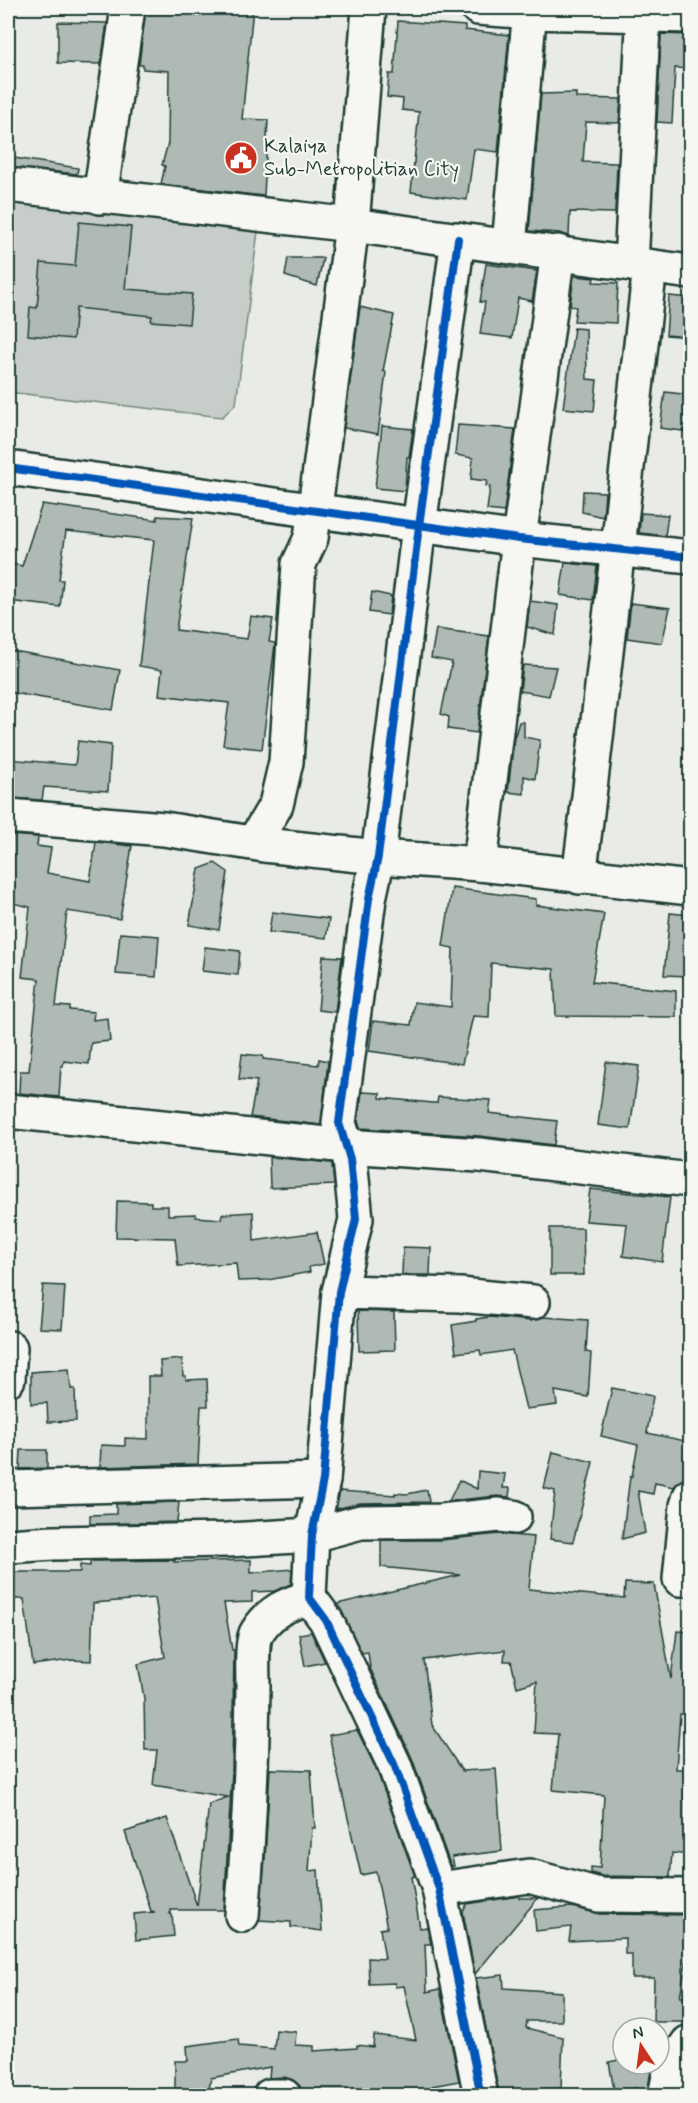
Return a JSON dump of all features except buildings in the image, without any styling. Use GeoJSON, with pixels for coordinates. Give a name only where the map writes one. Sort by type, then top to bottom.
{"type":"FeatureCollection","features":[{"type":"Feature","properties":{"kind":"street"},"geometry":{"type":"LineString","coordinates":[[100,197],[128,8]]}},
{"type":"Feature","properties":{"kind":"street"},"geometry":{"type":"LineString","coordinates":[[254,842],[276,805],[286,762],[299,564],[311,537],[352,225],[369,8]]}},
{"type":"Feature","properties":{"kind":"street"},"geometry":{"type":"LineString","coordinates":[[478,8],[644,10],[690,16]]}},
{"type":"Feature","properties":{"kind":"street"},"geometry":{"type":"LineString","coordinates":[[508,246],[530,10]]}},
{"type":"Feature","properties":{"kind":"street"},"geometry":{"type":"LineString","coordinates":[[579,877],[602,701],[640,265],[644,10]]}},
{"type":"Feature","properties":{"kind":"street"},"geometry":{"type":"LineString","coordinates":[[8,185],[352,225],[690,272]]}},
{"type":"Feature","properties":{"kind":"street"},"geometry":{"type":"LineString","coordinates":[[459,239],[419,526],[378,857],[369,899],[339,1123],[350,1159],[356,1219],[339,1292],[323,1480],[312,1534],[309,1597],[326,1620],[394,1764],[439,1889],[481,2096]]}},
{"type":"Feature","properties":{"kind":"street"},"geometry":{"type":"LineString","coordinates":[[480,864],[519,539],[558,252]]}},
{"type":"Feature","properties":{"kind":"street"},"geometry":{"type":"LineString","coordinates":[[8,468],[419,526],[690,558]]}},
{"type":"Feature","properties":{"kind":"street"},"geometry":{"type":"LineString","coordinates":[[8,816],[164,829],[264,845],[378,857],[480,864],[690,888]]}},
{"type":"Feature","properties":{"kind":"street"},"geometry":{"type":"LineString","coordinates":[[8,1111],[346,1146],[479,1155],[690,1180]]}},
{"type":"Feature","properties":{"kind":"street"},"geometry":{"type":"LineString","coordinates":[[339,1292],[460,1295],[533,1302]]}},
{"type":"Feature","properties":{"kind":"street"},"geometry":{"type":"LineString","coordinates":[[8,1488],[323,1480]]}},
{"type":"Feature","properties":{"kind":"street"},"geometry":{"type":"LineString","coordinates":[[690,1496],[680,1579],[690,1580]]}},
{"type":"Feature","properties":{"kind":"street"},"geometry":{"type":"LineString","coordinates":[[8,1546],[228,1540],[312,1534],[361,1522],[441,1521],[499,1515],[514,1517]]}},
{"type":"Feature","properties":{"kind":"street"},"geometry":{"type":"LineString","coordinates":[[242,1914],[249,1836],[255,1633],[279,1608],[309,1597]]}},
{"type":"Feature","properties":{"kind":"street"},"geometry":{"type":"LineString","coordinates":[[439,1889],[529,1876],[598,1895],[690,1896]]}},
{"type":"Feature","properties":{"kind":"street"},"geometry":{"type":"LineString","coordinates":[[664,2096],[671,2067],[690,2043]]}},
{"type":"Feature","properties":{"kind":"street"},"geometry":{"type":"LineString","coordinates":[[270,2096],[284,2096]]}},
{"type":"Feature","properties":{"kind":"shaded area"},"geometry":{"type":"Polygon","coordinates":[[[8,198],[259,223],[236,404],[222,417],[8,392],[8,198]]]}},
{"type":"Feature","properties":{"kind":"cycle path"},"geometry":{"type":"LineString","coordinates":[[458,239],[419,526],[378,857],[369,899],[339,1123],[350,1159],[356,1219],[339,1292],[323,1480],[312,1535],[309,1597],[326,1620],[394,1764],[439,1889],[481,2096]]}},
{"type":"Feature","properties":{"kind":"cycle path"},"geometry":{"type":"LineString","coordinates":[[8,468],[519,539],[690,557]]}},
{"type":"Feature","properties":{"kind":"place","name":"Kalaiya Sub-Metropolitian City"},"geometry":{"type":"Point","coordinates":[241,158]}}]}
